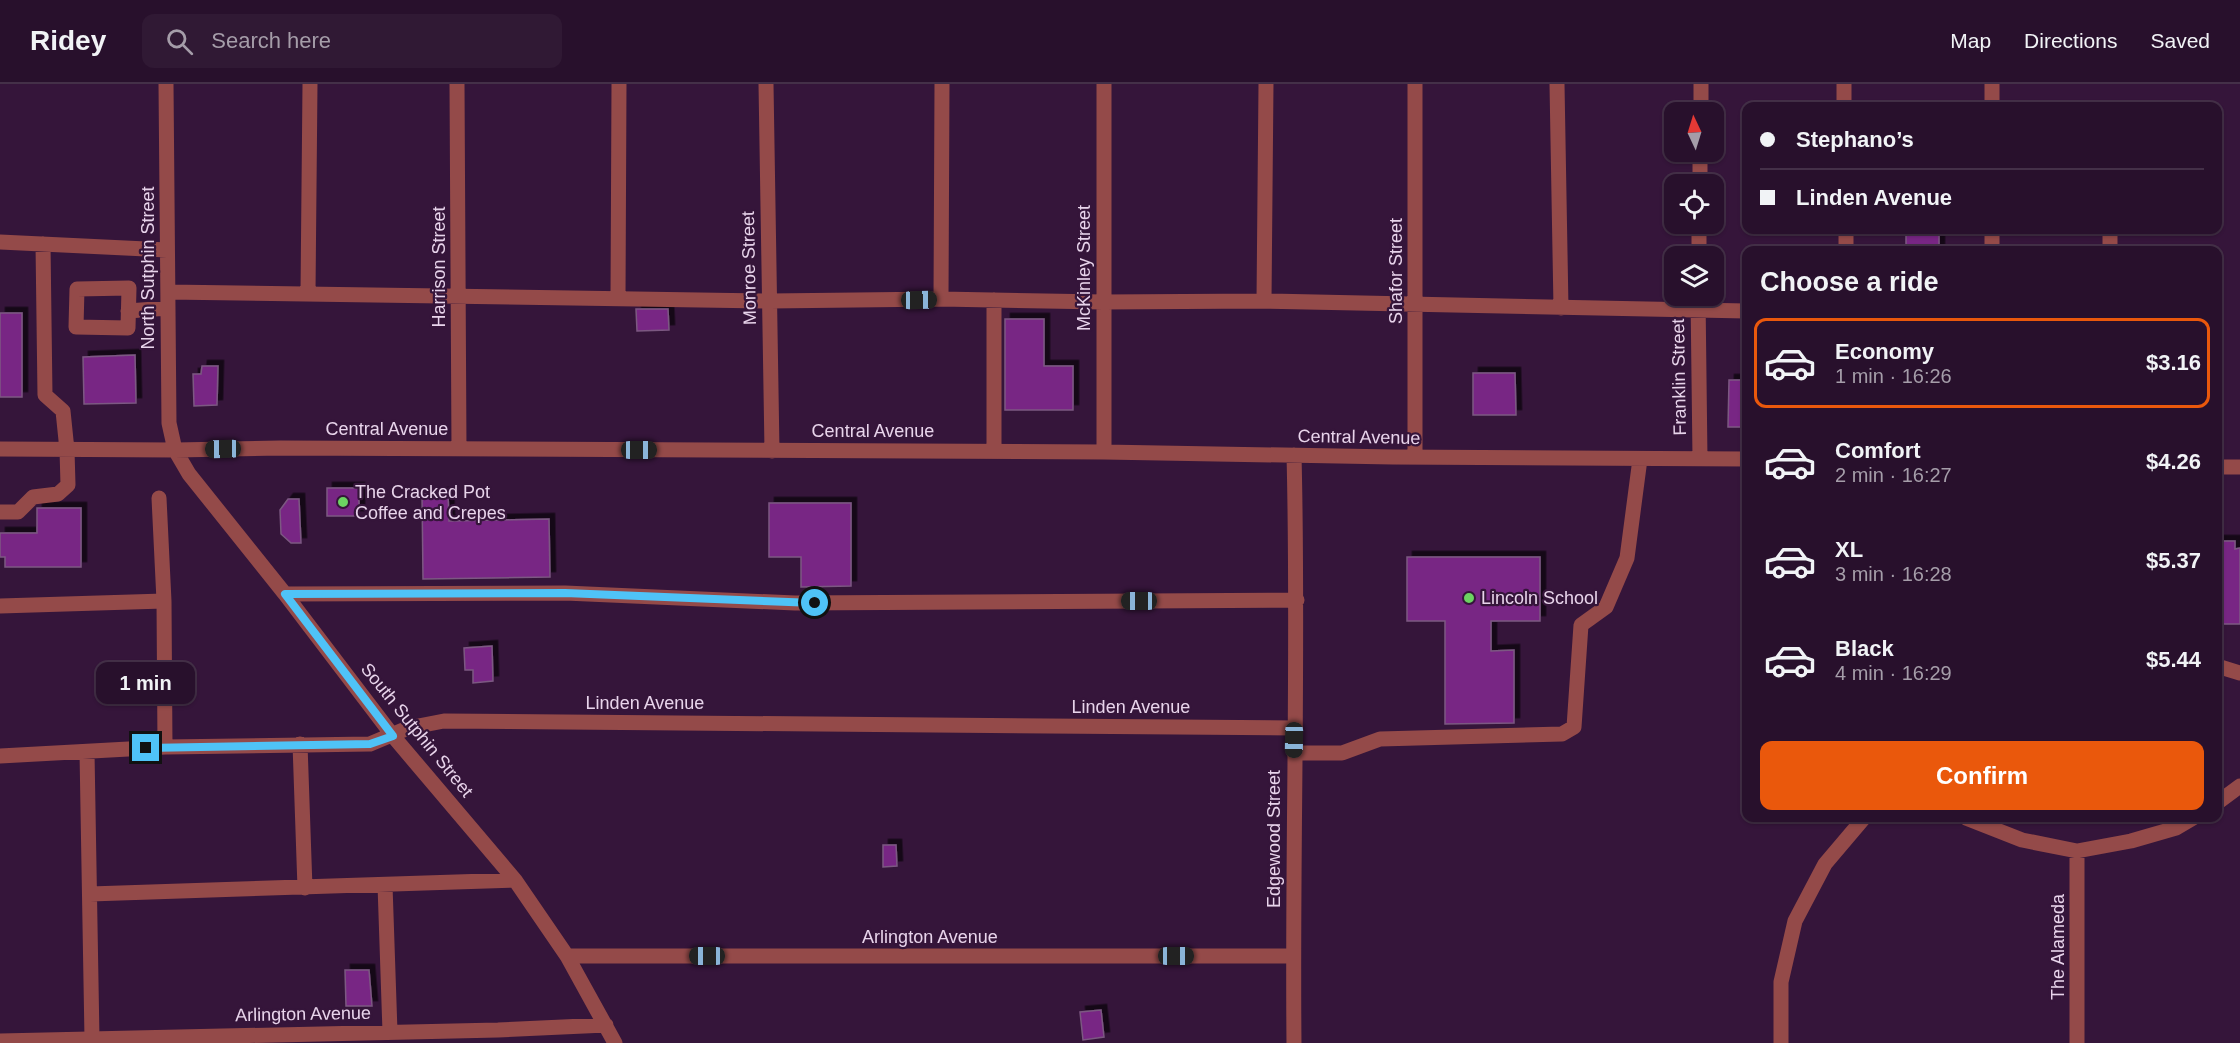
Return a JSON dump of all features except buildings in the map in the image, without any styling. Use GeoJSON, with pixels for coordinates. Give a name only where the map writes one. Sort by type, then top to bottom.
{"type":"FeatureCollection","features":[{"type":"Feature","properties":{"kind":"street","name":"North Sutphin Street"},"geometry":{"type":"LineString","coordinates":[[166,84],[169,423],[175,450]]}},
{"type":"Feature","properties":{"kind":"street"},"geometry":{"type":"LineString","coordinates":[[308,293],[310,84]]}},
{"type":"Feature","properties":{"kind":"street","name":"Harrison Street"},"geometry":{"type":"LineString","coordinates":[[457,84],[459,449]]}},
{"type":"Feature","properties":{"kind":"street"},"geometry":{"type":"LineString","coordinates":[[618,299],[619,84]]}},
{"type":"Feature","properties":{"kind":"street","name":"Monroe Street"},"geometry":{"type":"LineString","coordinates":[[766,84],[772,451]]}},
{"type":"Feature","properties":{"kind":"street"},"geometry":{"type":"LineString","coordinates":[[940,299],[942,84]]}},
{"type":"Feature","properties":{"kind":"street","name":"McKinley Street"},"geometry":{"type":"LineString","coordinates":[[1104,84],[1104,452]]}},
{"type":"Feature","properties":{"kind":"street"},"geometry":{"type":"LineString","coordinates":[[1264,301],[1266,84]]}},
{"type":"Feature","properties":{"kind":"street","name":"Shafor Street"},"geometry":{"type":"LineString","coordinates":[[1414,458],[1415,84]]}},
{"type":"Feature","properties":{"kind":"street"},"geometry":{"type":"LineString","coordinates":[[1557,84],[1561,308]]}},
{"type":"Feature","properties":{"kind":"street"},"geometry":{"type":"LineString","coordinates":[[1701,84],[1701,102]]}},
{"type":"Feature","properties":{"kind":"street"},"geometry":{"type":"LineString","coordinates":[[1844,84],[1844,102]]}},
{"type":"Feature","properties":{"kind":"street"},"geometry":{"type":"LineString","coordinates":[[1992,84],[1992,102]]}},
{"type":"Feature","properties":{"kind":"street"},"geometry":{"type":"LineString","coordinates":[[0,242],[167,249]]}},
{"type":"Feature","properties":{"kind":"street"},"geometry":{"type":"LineString","coordinates":[[0,512],[18,512],[33,497],[58,494],[68,485],[63,411],[45,395],[43,244]]}},
{"type":"Feature","properties":{"kind":"street"},"geometry":{"type":"LineString","coordinates":[[129,288],[128,310],[128,328],[76,327],[77,289],[129,288]]}},
{"type":"Feature","properties":{"kind":"street"},"geometry":{"type":"LineString","coordinates":[[168,292],[770,301],[940,299],[1103,302],[1264,301],[1561,308],[1664,304]]}},
{"type":"Feature","properties":{"kind":"street"},"geometry":{"type":"LineString","coordinates":[[994,300],[994,451]]}},
{"type":"Feature","properties":{"kind":"street","name":"Franklin Street"},"geometry":{"type":"LineString","coordinates":[[1698,306],[1700,459]]}},
{"type":"Feature","properties":{"kind":"street"},"geometry":{"type":"LineString","coordinates":[[1714,306],[1742,311]]}},
{"type":"Feature","properties":{"kind":"street"},"geometry":{"type":"LineString","coordinates":[[128,310],[168,308]]}},
{"type":"Feature","properties":{"kind":"street","name":"Central Avenue"},"geometry":{"type":"LineString","coordinates":[[0,449],[994,451],[1414,458],[1742,459]]}},
{"type":"Feature","properties":{"kind":"street","name":"South Sutphin Street"},"geometry":{"type":"LineString","coordinates":[[175,450],[189,474],[285,594],[393,736],[515,880],[567,956],[615,1043]]}},
{"type":"Feature","properties":{"kind":"street","name":"Edgewood Street"},"geometry":{"type":"LineString","coordinates":[[1294,455],[1297,600],[1294,753],[1294,1043]]}},
{"type":"Feature","properties":{"kind":"street"},"geometry":{"type":"LineString","coordinates":[[1294,753],[1342,753],[1380,739],[1562,734],[1574,727],[1581,625],[1606,607],[1627,558],[1640,459]]}},
{"type":"Feature","properties":{"kind":"street"},"geometry":{"type":"LineString","coordinates":[[2222,467],[2240,467]]}},
{"type":"Feature","properties":{"kind":"street"},"geometry":{"type":"LineString","coordinates":[[159,498],[164,601],[165,747]]}},
{"type":"Feature","properties":{"kind":"street"},"geometry":{"type":"LineString","coordinates":[[285,594],[565,593],[795,603],[1297,600]]}},
{"type":"Feature","properties":{"kind":"street"},"geometry":{"type":"LineString","coordinates":[[0,606],[164,601]]}},
{"type":"Feature","properties":{"kind":"street"},"geometry":{"type":"LineString","coordinates":[[2222,668],[2240,673]]}},
{"type":"Feature","properties":{"kind":"street","name":"Linden Avenue"},"geometry":{"type":"LineString","coordinates":[[0,756],[165,747],[370,744],[408,728],[444,721],[1295,728]]}},
{"type":"Feature","properties":{"kind":"street"},"geometry":{"type":"LineString","coordinates":[[300,744],[305,888]]}},
{"type":"Feature","properties":{"kind":"street"},"geometry":{"type":"LineString","coordinates":[[87,752],[92,1039]]}},
{"type":"Feature","properties":{"kind":"street"},"geometry":{"type":"LineString","coordinates":[[2222,799],[2240,786]]}},
{"type":"Feature","properties":{"kind":"street"},"geometry":{"type":"LineString","coordinates":[[1780,1043],[1780,982],[1795,921],[1825,864],[1861,822]]}},
{"type":"Feature","properties":{"kind":"street"},"geometry":{"type":"LineString","coordinates":[[1976,822],[2022,840],[2077,851],[2131,841],[2176,828],[2186,822]]}},
{"type":"Feature","properties":{"kind":"street","name":"The Alameda"},"geometry":{"type":"LineString","coordinates":[[2077,851],[2077,1043]]}},
{"type":"Feature","properties":{"kind":"street"},"geometry":{"type":"LineString","coordinates":[[90,894],[515,880]]}},
{"type":"Feature","properties":{"kind":"street"},"geometry":{"type":"LineString","coordinates":[[385,885],[390,1032]]}},
{"type":"Feature","properties":{"kind":"street","name":"Arlington Avenue"},"geometry":{"type":"LineString","coordinates":[[567,956],[1293,956]]}},
{"type":"Feature","properties":{"kind":"street","name":"Arlington Avenue"},"geometry":{"type":"LineString","coordinates":[[0,1041],[390,1032],[498,1036],[606,1025]]}},
{"type":"Feature","properties":{"kind":"place","name":"The Cracked Pot Coffee and Crepes"},"geometry":{"type":"Point","coordinates":[343,502]}},
{"type":"Feature","properties":{"kind":"place","name":"Lincoln School"},"geometry":{"type":"Point","coordinates":[1469,598]}},
{"type":"Feature","properties":{"kind":"route"},"geometry":{"type":"LineString","coordinates":[[146,748],[370,744],[393,736],[285,594],[565,593],[815,603]]}}]}
